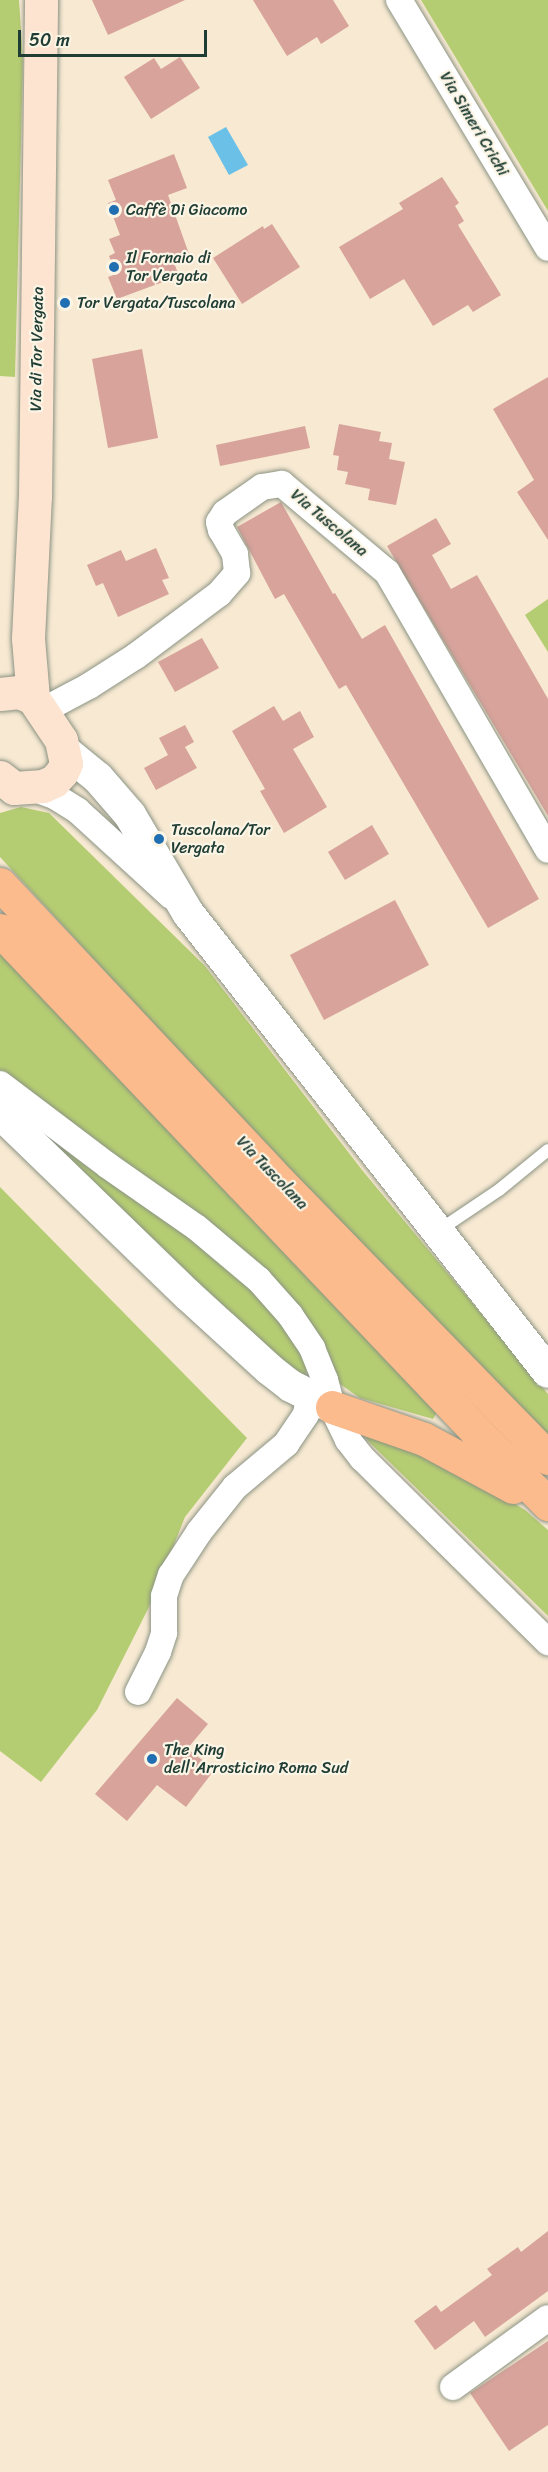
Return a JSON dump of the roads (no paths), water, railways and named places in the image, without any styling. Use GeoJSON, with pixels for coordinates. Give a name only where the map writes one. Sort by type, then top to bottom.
{"type":"FeatureCollection","features":[{"type":"Feature","properties":{"kind":"main road","name":"Via di Tor Vergata"},"geometry":{"type":"LineString","coordinates":[[20,699],[28,638],[35,497],[41,0]]}},
{"type":"Feature","properties":{"kind":"main road"},"geometry":{"type":"LineString","coordinates":[[14,788],[43,786],[58,777],[66,763],[66,752],[61,740],[20,699]]}},
{"type":"Feature","properties":{"kind":"main road","name":"Via Tuscolana"},"geometry":{"type":"LineString","coordinates":[[0,884],[270,1172],[548,1458]]}},
{"type":"Feature","properties":{"kind":"main road","name":"Via Tuscolana"},"geometry":{"type":"LineString","coordinates":[[0,930],[548,1506]]}},
{"type":"Feature","properties":{"kind":"main road"},"geometry":{"type":"LineString","coordinates":[[321,1402],[432,1443],[548,1506]]}},
{"type":"Feature","properties":{"kind":"street","name":"Via Simeri Crichi"},"geometry":{"type":"LineString","coordinates":[[399,0],[548,248]]}},
{"type":"Feature","properties":{"kind":"street","name":"Via Tuscolana"},"geometry":{"type":"LineString","coordinates":[[20,699],[89,686],[136,656],[219,594],[237,573],[235,554],[219,522],[225,513],[262,487],[282,484],[387,572],[548,850]]}},
{"type":"Feature","properties":{"kind":"street"},"geometry":{"type":"LineString","coordinates":[[66,752],[98,778],[130,815],[188,913],[545,1369]]}},
{"type":"Feature","properties":{"kind":"street"},"geometry":{"type":"LineString","coordinates":[[14,788],[56,797],[78,811],[188,913]]}},
{"type":"Feature","properties":{"kind":"street"},"geometry":{"type":"LineString","coordinates":[[0,1084],[98,1158],[196,1227],[249,1271],[306,1338],[321,1368],[321,1402]]}},
{"type":"Feature","properties":{"kind":"street"},"geometry":{"type":"LineString","coordinates":[[0,1113],[211,1317],[279,1377],[321,1402],[348,1440],[381,1479],[548,1642]]}},
{"type":"Feature","properties":{"kind":"street"},"geometry":{"type":"LineString","coordinates":[[138,1692],[158,1652],[164,1633],[164,1596],[171,1575],[199,1532],[235,1486],[286,1444],[306,1414],[321,1402]]}},
{"type":"Feature","properties":{"kind":"street"},"geometry":{"type":"LineString","coordinates":[[453,2387],[548,2318]]}},
{"type":"Feature","properties":{"kind":"lane"},"geometry":{"type":"LineString","coordinates":[[437,1232],[500,1190],[548,1150]]}},
{"type":"Feature","properties":{"kind":"water"},"geometry":{"type":"Polygon","coordinates":[[[226,127],[248,165],[229,175],[208,137],[226,127]]]}},
{"type":"Feature","properties":{"kind":"place","name":"Caffè Di Giacomo"},"geometry":{"type":"Point","coordinates":[114,210]}},
{"type":"Feature","properties":{"kind":"place","name":"Il Fornaio di Tor Vergata"},"geometry":{"type":"Point","coordinates":[114,267]}},
{"type":"Feature","properties":{"kind":"place","name":"Tor Vergata/Tuscolana"},"geometry":{"type":"Point","coordinates":[65,303]}},
{"type":"Feature","properties":{"kind":"place","name":"Tuscolana/Tor Vergata"},"geometry":{"type":"Point","coordinates":[159,839]}},
{"type":"Feature","properties":{"kind":"place","name":"The King dell'Arrosticino Roma Sud"},"geometry":{"type":"Point","coordinates":[152,1759]}}]}
